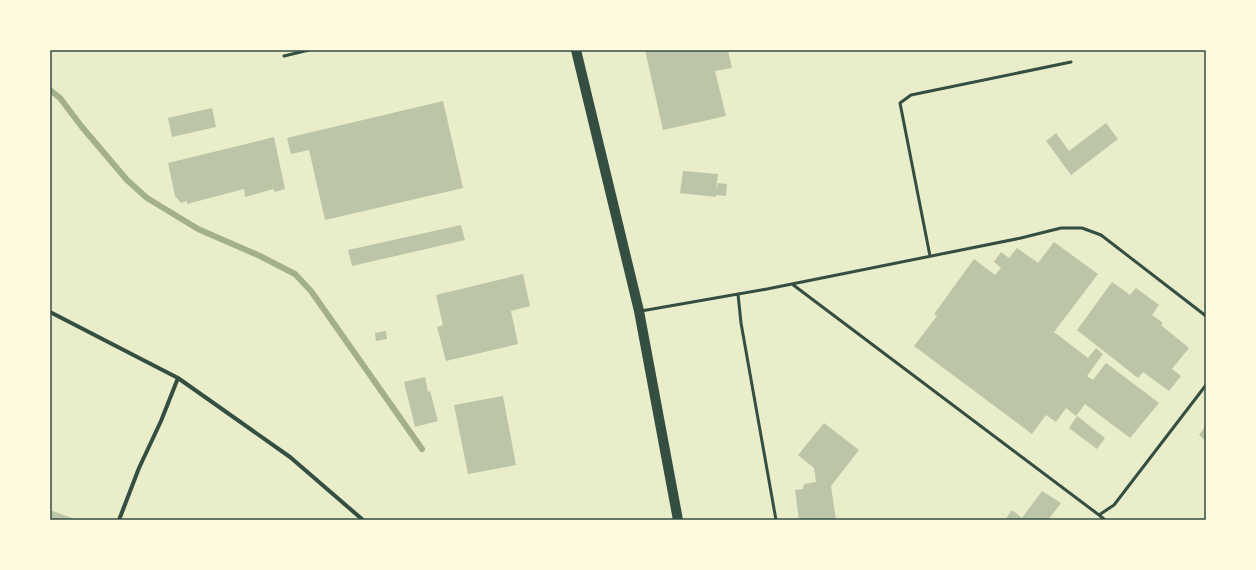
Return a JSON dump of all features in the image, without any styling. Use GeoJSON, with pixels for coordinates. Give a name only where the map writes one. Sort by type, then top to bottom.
{"type":"FeatureCollection","features":[{"type":"Feature","properties":{"kind":"main road"},"geometry":{"type":"LineString","coordinates":[[576,50],[639,311],[678,520]]}},
{"type":"Feature","properties":{"kind":"street"},"geometry":{"type":"LineString","coordinates":[[50,312],[178,378],[290,456],[363,520]]}},
{"type":"Feature","properties":{"kind":"street"},"geometry":{"type":"LineString","coordinates":[[119,520],[139,468],[161,421],[178,378]]}},
{"type":"Feature","properties":{"kind":"lane"},"geometry":{"type":"LineString","coordinates":[[284,56],[309,50]]}},
{"type":"Feature","properties":{"kind":"lane"},"geometry":{"type":"LineString","coordinates":[[930,256],[900,103],[911,95],[1071,62]]}},
{"type":"Feature","properties":{"kind":"lane"},"geometry":{"type":"LineString","coordinates":[[639,311],[792,284],[1021,238],[1061,228],[1082,228],[1101,235],[1206,316]]}},
{"type":"Feature","properties":{"kind":"lane"},"geometry":{"type":"LineString","coordinates":[[792,284],[1105,520]]}},
{"type":"Feature","properties":{"kind":"lane"},"geometry":{"type":"LineString","coordinates":[[738,294],[741,323],[776,520]]}},
{"type":"Feature","properties":{"kind":"lane"},"geometry":{"type":"LineString","coordinates":[[1099,514],[1114,505],[1206,386]]}},
{"type":"Feature","properties":{"kind":"building"},"geometry":{"type":"Polygon","coordinates":[[[645,50],[728,50],[732,68],[715,71],[726,116],[663,130],[645,50]]]}},
{"type":"Feature","properties":{"kind":"building"},"geometry":{"type":"Polygon","coordinates":[[[443,101],[463,188],[325,220],[309,150],[291,154],[287,138],[443,101]]]}},
{"type":"Feature","properties":{"kind":"building"},"geometry":{"type":"Polygon","coordinates":[[[212,108],[216,127],[172,137],[168,118],[212,108]]]}},
{"type":"Feature","properties":{"kind":"building"},"geometry":{"type":"Polygon","coordinates":[[[1106,123],[1118,139],[1071,175],[1046,141],[1056,133],[1069,151],[1106,123]]]}},
{"type":"Feature","properties":{"kind":"building"},"geometry":{"type":"Polygon","coordinates":[[[274,137],[285,189],[275,192],[273,189],[245,197],[244,189],[187,204],[187,201],[181,203],[175,196],[168,163],[274,137]]]}},
{"type":"Feature","properties":{"kind":"building"},"geometry":{"type":"Polygon","coordinates":[[[683,171],[718,174],[716,190],[718,183],[727,184],[726,196],[716,195],[716,197],[680,193],[683,171]]]}},
{"type":"Feature","properties":{"kind":"building"},"geometry":{"type":"Polygon","coordinates":[[[461,225],[465,240],[352,266],[348,250],[461,225]]]}},
{"type":"Feature","properties":{"kind":"building"},"geometry":{"type":"Polygon","coordinates":[[[1054,242],[1098,274],[1054,332],[1088,358],[1096,348],[1103,354],[1087,376],[1093,380],[1106,363],[1159,403],[1130,438],[1085,404],[1076,416],[1066,408],[1056,422],[1046,415],[1032,434],[914,346],[937,316],[934,314],[974,259],[995,275],[1001,268],[994,262],[1001,252],[1009,258],[1017,248],[1038,263],[1054,242]]]}},
{"type":"Feature","properties":{"kind":"building"},"geometry":{"type":"Polygon","coordinates":[[[523,274],[530,306],[511,311],[518,344],[446,361],[437,327],[443,325],[436,295],[523,274]]]}},
{"type":"Feature","properties":{"kind":"building"},"geometry":{"type":"Polygon","coordinates":[[[1112,282],[1130,295],[1136,288],[1159,305],[1152,315],[1163,323],[1161,325],[1189,348],[1172,369],[1181,376],[1169,391],[1143,372],[1138,378],[1077,330],[1112,282]]]}},
{"type":"Feature","properties":{"kind":"building"},"geometry":{"type":"Polygon","coordinates":[[[386,331],[387,339],[376,341],[375,333],[386,331]]]}},
{"type":"Feature","properties":{"kind":"building"},"geometry":{"type":"Polygon","coordinates":[[[425,377],[428,392],[430,391],[438,421],[415,427],[404,382],[425,377]]]}},
{"type":"Feature","properties":{"kind":"building"},"geometry":{"type":"Polygon","coordinates":[[[503,396],[516,465],[468,474],[454,405],[503,396]]]}},
{"type":"Feature","properties":{"kind":"building"},"geometry":{"type":"Polygon","coordinates":[[[1077,416],[1105,438],[1097,449],[1069,428],[1077,416]]]}},
{"type":"Feature","properties":{"kind":"building"},"geometry":{"type":"Polygon","coordinates":[[[824,423],[859,450],[831,486],[836,520],[799,520],[795,490],[803,489],[804,484],[816,482],[814,468],[798,455],[824,423]]]}},
{"type":"Feature","properties":{"kind":"building"},"geometry":{"type":"Polygon","coordinates":[[[1206,425],[1206,441],[1199,435],[1206,425]]]}},
{"type":"Feature","properties":{"kind":"building"},"geometry":{"type":"Polygon","coordinates":[[[1042,491],[1061,503],[1048,520],[1005,520],[1012,510],[1022,518],[1042,491]]]}},
{"type":"Feature","properties":{"kind":"building"},"geometry":{"type":"Polygon","coordinates":[[[50,510],[77,520],[50,520],[50,510]]]}},
{"type":"Feature","properties":{"kind":"waterway"},"geometry":{"type":"LineString","coordinates":[[50,90],[60,98],[82,127],[127,180],[147,198],[198,229],[260,256],[295,274],[311,291],[422,449]]}}]}
